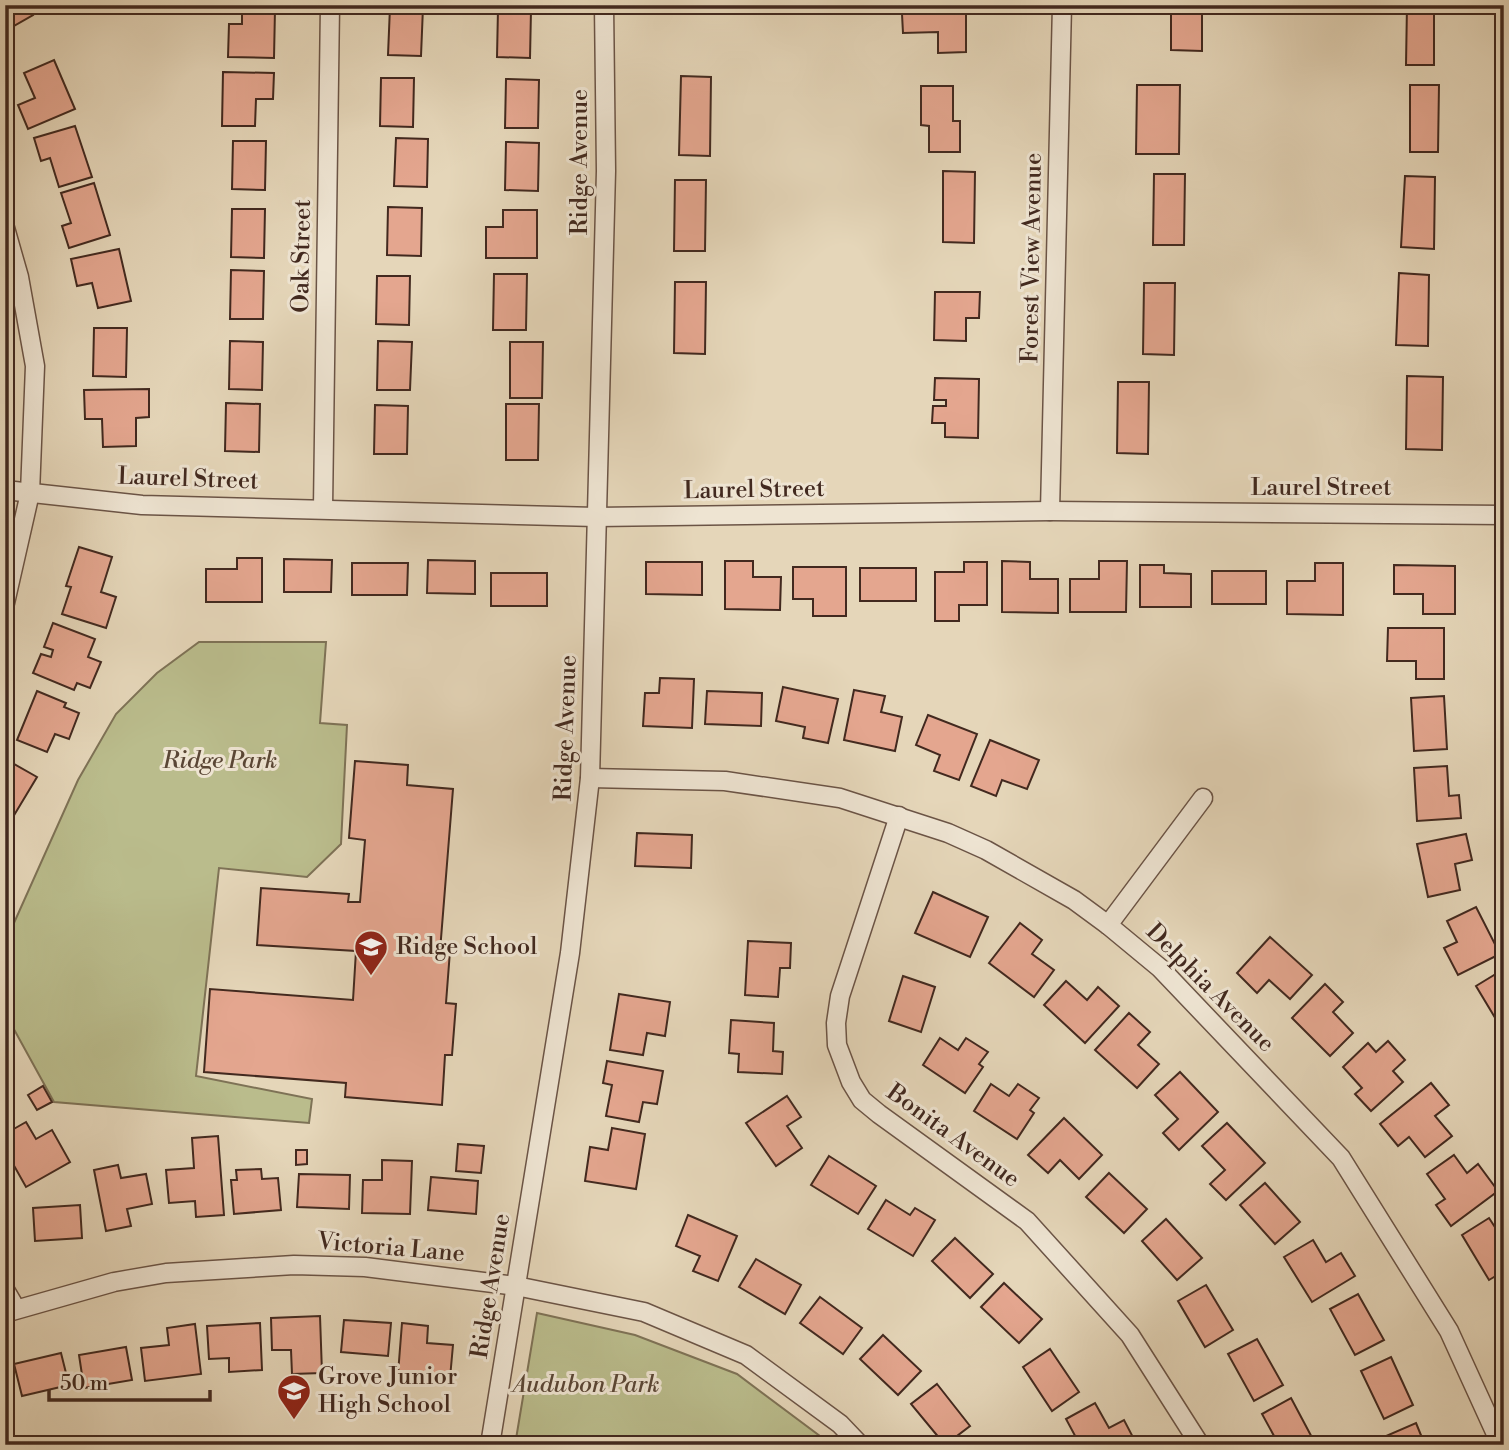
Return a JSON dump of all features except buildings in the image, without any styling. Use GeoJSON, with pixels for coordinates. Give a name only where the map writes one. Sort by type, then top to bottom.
{"type":"FeatureCollection","features":[{"type":"Feature","properties":{"kind":"street","name":"Oak Street"},"geometry":{"type":"LineString","coordinates":[[323,508],[330,5]]}},
{"type":"Feature","properties":{"kind":"street","name":"Ridge Avenue"},"geometry":{"type":"LineString","coordinates":[[490,1445],[570,954],[590,778],[606,170],[604,5]]}},
{"type":"Feature","properties":{"kind":"street","name":"Forest View Avenue"},"geometry":{"type":"LineString","coordinates":[[1051,511],[1062,5]]}},
{"type":"Feature","properties":{"kind":"street"},"geometry":{"type":"LineString","coordinates":[[5,228],[19,277],[35,366],[30,493],[5,603]]}},
{"type":"Feature","properties":{"kind":"street","name":"Laurel Street"},"geometry":{"type":"LineString","coordinates":[[5,490],[142,505],[596,517],[1051,511],[1504,515]]}},
{"type":"Feature","properties":{"kind":"street","name":"Delphia Avenue"},"geometry":{"type":"LineString","coordinates":[[590,778],[767,785],[840,797],[899,816],[986,850],[1074,900],[1160,968],[1341,1158],[1449,1331],[1501,1445]]}},
{"type":"Feature","properties":{"kind":"street"},"geometry":{"type":"LineString","coordinates":[[1108,925],[1203,798]]}},
{"type":"Feature","properties":{"kind":"street","name":"Bonita Avenue"},"geometry":{"type":"LineString","coordinates":[[899,816],[840,996],[837,1045],[851,1082],[862,1100],[879,1114],[1027,1222],[1130,1335],[1200,1445]]}},
{"type":"Feature","properties":{"kind":"street","name":"Victoria Lane"},"geometry":{"type":"LineString","coordinates":[[11,1311],[114,1282],[166,1273],[293,1265],[365,1267],[516,1286],[644,1312],[746,1356],[840,1424],[860,1445]]}},
{"type":"Feature","properties":{"kind":"street"},"geometry":{"type":"LineString","coordinates":[[5,1290],[11,1311]]}},
{"type":"Feature","properties":{"kind":"green space","name":"Ridge Park"},"geometry":{"type":"Polygon","coordinates":[[[199,642],[326,642],[320,723],[347,725],[341,844],[307,877],[219,868],[196,1076],[312,1099],[309,1123],[54,1102],[5,1013],[5,943],[78,780],[116,714],[157,673],[199,642]]]}},
{"type":"Feature","properties":{"kind":"green space","name":"Audubon Park"},"geometry":{"type":"Polygon","coordinates":[[[537,1313],[635,1335],[737,1374],[832,1445],[515,1445],[537,1313]]]}},
{"type":"Feature","properties":{"kind":"place","name":"Ridge School"},"geometry":{"type":"Point","coordinates":[371,977]}},
{"type":"Feature","properties":{"kind":"place","name":"Grove Junior High School"},"geometry":{"type":"Point","coordinates":[294,1421]}}]}
